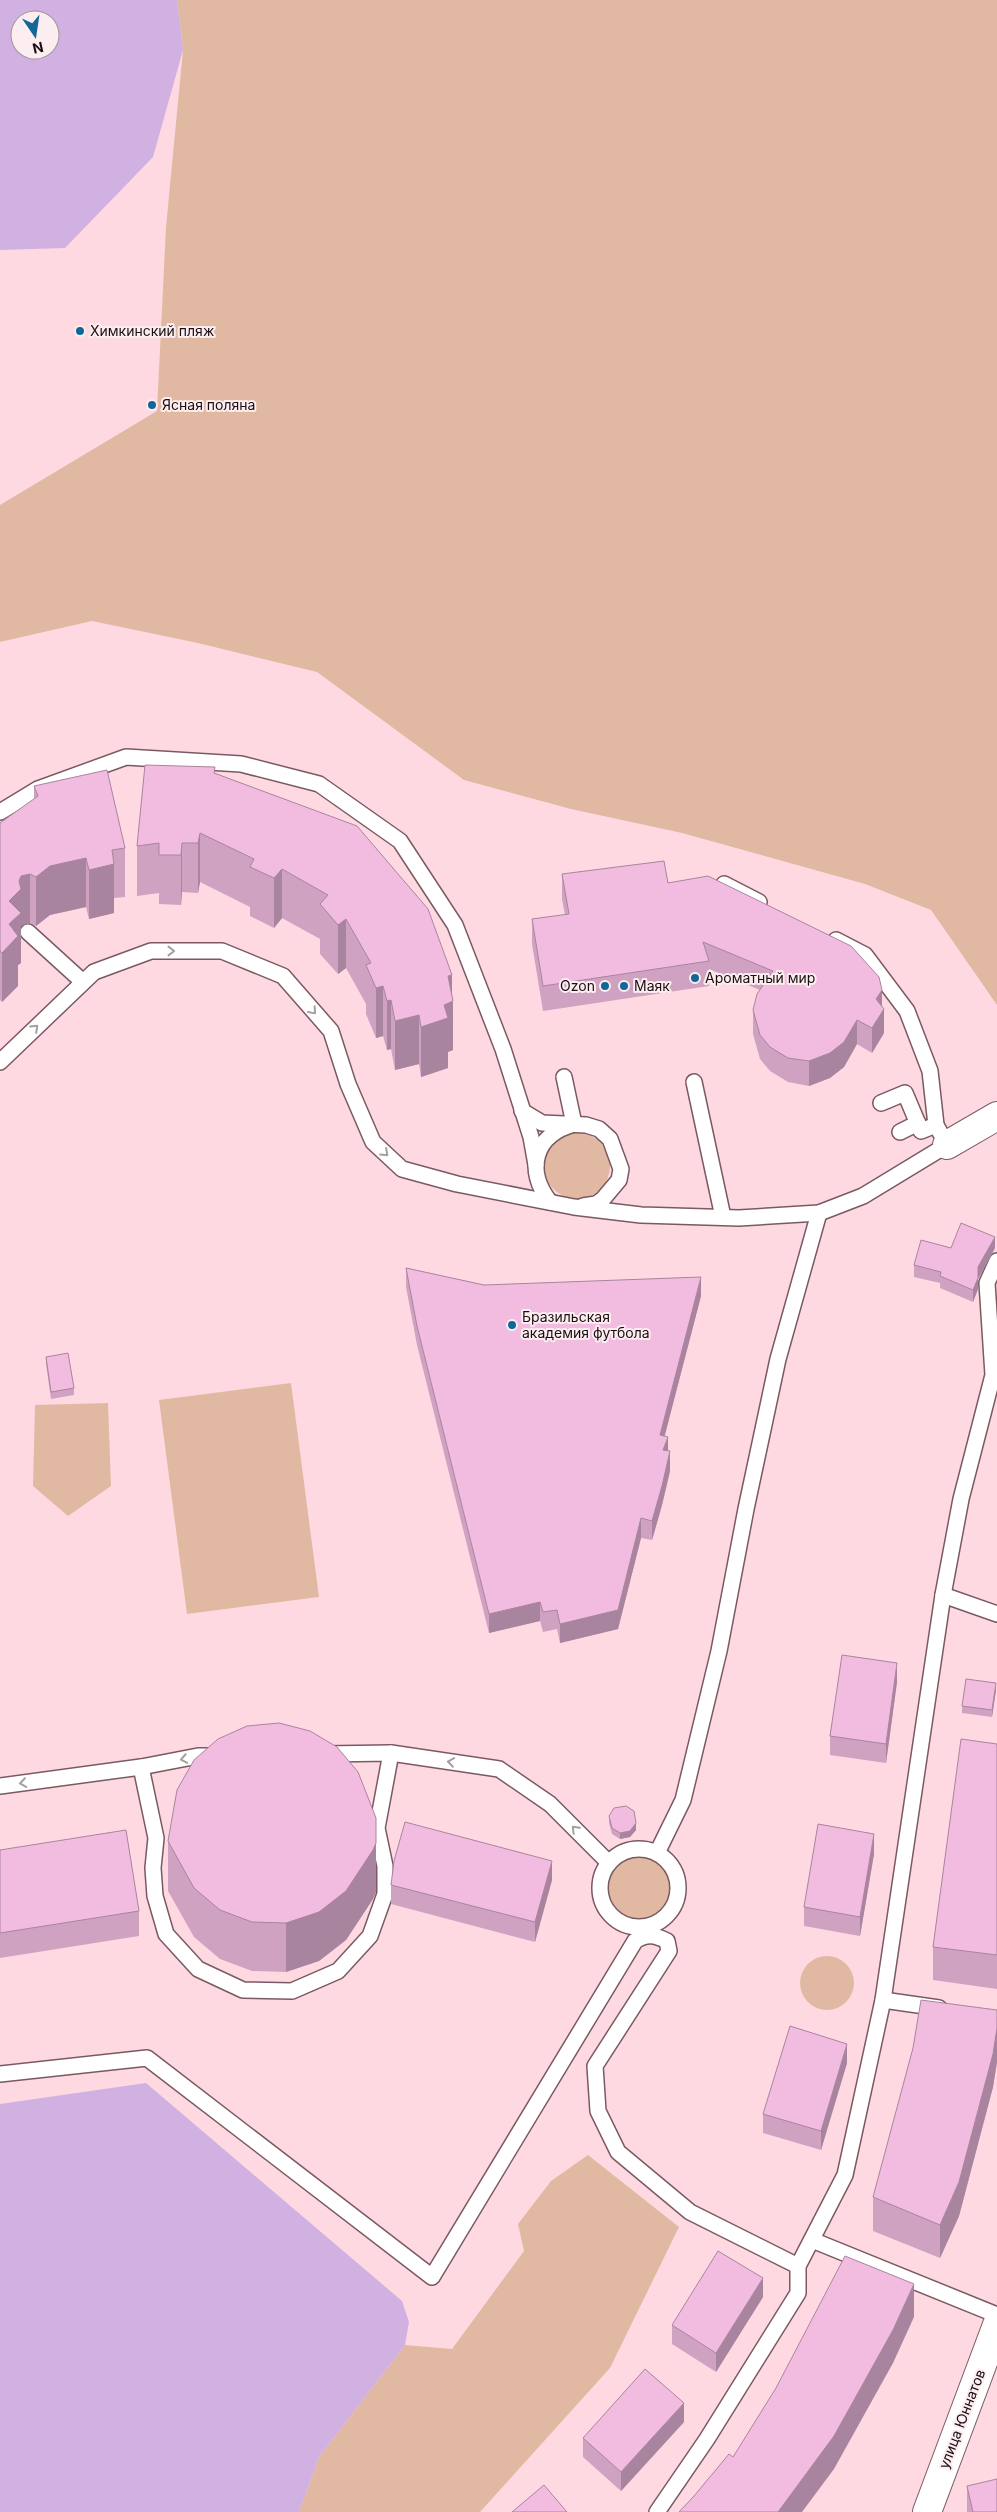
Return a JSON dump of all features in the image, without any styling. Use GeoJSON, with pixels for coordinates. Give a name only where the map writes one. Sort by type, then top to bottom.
{"type":"FeatureCollection","features":[{"type":"Feature","properties":{"kind":"street"},"geometry":{"type":"LineString","coordinates":[[942,1135],[997,1116]]}},
{"type":"Feature","properties":{"kind":"street","name":"улица Юннатов"},"geometry":{"type":"LineString","coordinates":[[927,2512],[997,2325]]}},
{"type":"Feature","properties":{"kind":"lane"},"geometry":{"type":"LineString","coordinates":[[0,812],[38,789],[126,757],[240,764],[319,784],[400,841],[455,925],[503,1049],[531,1137],[537,1178],[541,1191],[550,1202]]}},
{"type":"Feature","properties":{"kind":"lane"},"geometry":{"type":"LineString","coordinates":[[724,884],[777,911]]}},
{"type":"Feature","properties":{"kind":"lane"},"geometry":{"type":"LineString","coordinates":[[28,932],[83,982]]}},
{"type":"Feature","properties":{"kind":"lane"},"geometry":{"type":"LineString","coordinates":[[821,933],[866,956],[907,1011],[930,1071],[942,1135]]}},
{"type":"Feature","properties":{"kind":"lane"},"geometry":{"type":"LineString","coordinates":[[0,1062],[94,972],[151,951],[222,951],[283,976],[331,1031],[348,1084],[373,1142],[402,1169],[457,1184],[574,1207],[641,1215],[723,1217],[819,1213],[863,1196],[942,1135]]}},
{"type":"Feature","properties":{"kind":"lane"},"geometry":{"type":"LineString","coordinates":[[564,1076],[574,1124]]}},
{"type":"Feature","properties":{"kind":"lane"},"geometry":{"type":"LineString","coordinates":[[694,1082],[723,1217]]}},
{"type":"Feature","properties":{"kind":"lane"},"geometry":{"type":"LineString","coordinates":[[880,1104],[905,1093],[921,1131],[942,1135]]}},
{"type":"Feature","properties":{"kind":"lane"},"geometry":{"type":"LineString","coordinates":[[522,1111],[542,1123],[574,1124],[599,1129],[610,1139],[621,1169],[619,1180],[603,1199],[596,1204],[574,1207]]}},
{"type":"Feature","properties":{"kind":"lane"},"geometry":{"type":"LineString","coordinates":[[536,1165],[540,1148],[551,1134],[574,1124]]}},
{"type":"Feature","properties":{"kind":"lane"},"geometry":{"type":"LineString","coordinates":[[900,1132],[918,1124]]}},
{"type":"Feature","properties":{"kind":"lane"},"geometry":{"type":"LineString","coordinates":[[657,1853],[683,1800],[719,1651],[746,1509],[778,1359],[819,1213]]}},
{"type":"Feature","properties":{"kind":"lane"},"geometry":{"type":"LineString","coordinates":[[658,2512],[707,2439],[798,2293],[798,2266],[845,2175],[884,2000],[943,1595],[961,1499],[991,1411],[995,1376],[987,1283],[997,1261]]}},
{"type":"Feature","properties":{"kind":"lane"},"geometry":{"type":"LineString","coordinates":[[943,1595],[997,1614]]}},
{"type":"Feature","properties":{"kind":"lane"},"geometry":{"type":"LineString","coordinates":[[304,1755],[391,1753],[499,1769],[550,1804],[609,1863]]}},
{"type":"Feature","properties":{"kind":"lane"},"geometry":{"type":"LineString","coordinates":[[141,1767],[156,1838],[153,1868],[155,1896],[166,1934],[198,1970],[243,1990],[292,1991],[338,1970],[370,1936],[385,1894],[385,1866],[377,1828],[391,1753]]}},
{"type":"Feature","properties":{"kind":"lane"},"geometry":{"type":"LineString","coordinates":[[0,1786],[141,1767],[198,1756],[236,1756]]}},
{"type":"Feature","properties":{"kind":"lane"},"geometry":{"type":"LineString","coordinates":[[0,2074],[147,2058],[432,2277],[639,1932],[665,1918],[675,1906],[679,1891],[677,1876],[670,1862],[657,1853],[642,1848],[627,1850],[613,1858],[609,1863],[604,1870],[599,1885],[601,1901],[608,1914],[621,1924],[639,1932],[656,1935],[667,1941],[669,1952],[595,2066],[598,2111],[618,2152],[690,2212],[798,2266]]}},
{"type":"Feature","properties":{"kind":"lane"},"geometry":{"type":"LineString","coordinates":[[884,2000],[950,2010]]}},
{"type":"Feature","properties":{"kind":"lane"},"geometry":{"type":"LineString","coordinates":[[812,2240],[997,2315]]}},
{"type":"Feature","properties":{"kind":"shaded area"},"geometry":{"type":"Polygon","coordinates":[[[0,0],[177,0],[183,50],[153,157],[65,248],[0,250],[0,0]]]}},
{"type":"Feature","properties":{"kind":"shaded area"},"geometry":{"type":"Polygon","coordinates":[[[177,0],[997,0],[997,1005],[931,910],[865,884],[682,833],[571,809],[464,780],[317,672],[198,643],[92,621],[0,642],[0,505],[157,411],[166,227],[183,50],[177,0]]]}},
{"type":"Feature","properties":{"kind":"shaded area"},"geometry":{"type":"Polygon","coordinates":[[[577,1133],[590,1135],[605,1148],[608,1153],[610,1166],[608,1179],[595,1194],[590,1197],[577,1199],[564,1197],[549,1184],[546,1179],[544,1166],[546,1153],[559,1138],[564,1135],[577,1133]]]}},
{"type":"Feature","properties":{"kind":"shaded area"},"geometry":{"type":"Polygon","coordinates":[[[291,1383],[319,1597],[187,1614],[159,1400],[291,1383]]]}},
{"type":"Feature","properties":{"kind":"shaded area"},"geometry":{"type":"Polygon","coordinates":[[[108,1403],[111,1486],[68,1516],[33,1486],[35,1405],[108,1403]]]}},
{"type":"Feature","properties":{"kind":"shaded area"},"geometry":{"type":"Polygon","coordinates":[[[639,1856],[657,1861],[662,1865],[666,1870],[671,1888],[666,1906],[662,1911],[657,1915],[639,1920],[621,1915],[616,1911],[612,1906],[607,1888],[612,1870],[616,1865],[621,1861],[639,1856]]]}},
{"type":"Feature","properties":{"kind":"shaded area"},"geometry":{"type":"Polygon","coordinates":[[[822,1956],[832,1956],[842,1960],[850,1968],[854,1983],[850,1998],[842,2006],[832,2010],[822,2010],[812,2006],[804,1998],[800,1988],[800,1978],[804,1968],[812,1960],[822,1956]]]}},
{"type":"Feature","properties":{"kind":"shaded area"},"geometry":{"type":"Polygon","coordinates":[[[146,2083],[402,2301],[409,2322],[405,2345],[319,2457],[299,2512],[0,2512],[0,2104],[146,2083]]]}},
{"type":"Feature","properties":{"kind":"shaded area"},"geometry":{"type":"Polygon","coordinates":[[[588,2155],[679,2227],[610,2368],[480,2512],[299,2512],[319,2457],[405,2345],[452,2349],[524,2251],[518,2224],[551,2181],[588,2155]]]}},
{"type":"Feature","properties":{"kind":"building"},"geometry":{"type":"Polygon","coordinates":[[[145,765],[215,767],[214,773],[357,826],[428,909],[452,975],[448,976],[453,1001],[444,1005],[448,1018],[421,1027],[419,1015],[395,1021],[391,1000],[387,1001],[383,986],[376,988],[366,965],[371,963],[346,919],[338,925],[320,904],[328,895],[282,869],[274,878],[250,867],[254,859],[200,833],[198,843],[182,843],[181,855],[159,855],[159,843],[137,846],[145,765]]]}},
{"type":"Feature","properties":{"kind":"building"},"geometry":{"type":"Polygon","coordinates":[[[107,770],[125,848],[112,850],[114,864],[89,870],[86,858],[50,866],[36,877],[30,874],[21,876],[19,881],[21,889],[9,901],[21,913],[9,924],[18,936],[2,953],[0,951],[0,823],[38,796],[34,786],[107,770]]]}},
{"type":"Feature","properties":{"kind":"building","name":"Маяк"},"geometry":{"type":"Polygon","coordinates":[[[664,861],[668,883],[708,876],[851,946],[879,977],[882,990],[876,999],[884,1009],[872,1028],[857,1020],[844,1042],[830,1053],[809,1061],[788,1058],[770,1047],[760,1035],[753,1010],[757,994],[773,971],[703,942],[709,961],[543,986],[532,919],[569,914],[562,874],[664,861]]]}},
{"type":"Feature","properties":{"kind":"building"},"geometry":{"type":"Polygon","coordinates":[[[961,1223],[995,1237],[978,1267],[978,1278],[973,1290],[940,1276],[941,1272],[914,1265],[921,1240],[951,1248],[961,1223]]]}},
{"type":"Feature","properties":{"kind":"building"},"geometry":{"type":"Polygon","coordinates":[[[406,1268],[484,1285],[701,1277],[660,1435],[668,1437],[663,1450],[670,1451],[662,1486],[652,1521],[641,1518],[618,1610],[560,1624],[557,1610],[543,1612],[540,1602],[489,1614],[417,1326],[406,1268]]]}},
{"type":"Feature","properties":{"kind":"building"},"geometry":{"type":"Polygon","coordinates":[[[68,1353],[74,1388],[51,1392],[46,1357],[68,1353]]]}},
{"type":"Feature","properties":{"kind":"building"},"geometry":{"type":"Polygon","coordinates":[[[842,1655],[897,1663],[886,1744],[830,1736],[842,1655]]]}},
{"type":"Feature","properties":{"kind":"building"},"geometry":{"type":"Polygon","coordinates":[[[966,1679],[996,1683],[992,1710],[962,1706],[966,1679]]]}},
{"type":"Feature","properties":{"kind":"building"},"geometry":{"type":"Polygon","coordinates":[[[279,1723],[310,1731],[337,1747],[358,1772],[376,1818],[376,1843],[346,1891],[319,1912],[286,1923],[252,1922],[220,1910],[194,1888],[168,1841],[177,1790],[194,1760],[218,1739],[247,1726],[279,1723]]]}},
{"type":"Feature","properties":{"kind":"building"},"geometry":{"type":"Polygon","coordinates":[[[961,1739],[997,1744],[997,1955],[933,1947],[961,1739]]]}},
{"type":"Feature","properties":{"kind":"building"},"geometry":{"type":"Polygon","coordinates":[[[626,1806],[634,1811],[636,1823],[630,1831],[620,1833],[612,1828],[609,1816],[614,1808],[626,1806]]]}},
{"type":"Feature","properties":{"kind":"building"},"geometry":{"type":"Polygon","coordinates":[[[405,1822],[552,1861],[535,1922],[391,1885],[394,1861],[405,1822]]]}},
{"type":"Feature","properties":{"kind":"building"},"geometry":{"type":"Polygon","coordinates":[[[818,1824],[874,1834],[860,1917],[804,1907],[818,1824]]]}},
{"type":"Feature","properties":{"kind":"building"},"geometry":{"type":"Polygon","coordinates":[[[126,1830],[139,1911],[0,1933],[0,1850],[126,1830]]]}},
{"type":"Feature","properties":{"kind":"building"},"geometry":{"type":"Polygon","coordinates":[[[921,2000],[997,2010],[997,2028],[993,2054],[959,2182],[940,2225],[873,2197],[913,2048],[921,2000]]]}},
{"type":"Feature","properties":{"kind":"building"},"geometry":{"type":"Polygon","coordinates":[[[790,2026],[847,2044],[821,2131],[763,2114],[790,2026]]]}},
{"type":"Feature","properties":{"kind":"building"},"geometry":{"type":"Polygon","coordinates":[[[718,2251],[763,2278],[716,2353],[672,2325],[718,2251]]]}},
{"type":"Feature","properties":{"kind":"building"},"geometry":{"type":"Polygon","coordinates":[[[845,2256],[914,2284],[893,2330],[834,2436],[778,2512],[679,2512],[729,2454],[733,2457],[776,2388],[845,2256]]]}},
{"type":"Feature","properties":{"kind":"building"},"geometry":{"type":"Polygon","coordinates":[[[645,2369],[684,2403],[621,2472],[583,2438],[645,2369]]]}},
{"type":"Feature","properties":{"kind":"building"},"geometry":{"type":"Polygon","coordinates":[[[997,2479],[997,2512],[973,2512],[967,2486],[997,2479]]]}},
{"type":"Feature","properties":{"kind":"building"},"geometry":{"type":"Polygon","coordinates":[[[544,2485],[567,2512],[512,2512],[544,2485]]]}},
{"type":"Feature","properties":{"kind":"place","name":"Химкинский пляж"},"geometry":{"type":"Point","coordinates":[80,331]}},
{"type":"Feature","properties":{"kind":"place","name":"Ясная поляна"},"geometry":{"type":"Point","coordinates":[152,405]}},
{"type":"Feature","properties":{"kind":"place","name":"Ароматный мир"},"geometry":{"type":"Point","coordinates":[695,978]}},
{"type":"Feature","properties":{"kind":"place","name":"Ozon"},"geometry":{"type":"Point","coordinates":[605,986]}},
{"type":"Feature","properties":{"kind":"place","name":"Маяк"},"geometry":{"type":"Point","coordinates":[624,986]}},
{"type":"Feature","properties":{"kind":"place","name":"Бразильская академия футбола"},"geometry":{"type":"Point","coordinates":[512,1325]}}]}
